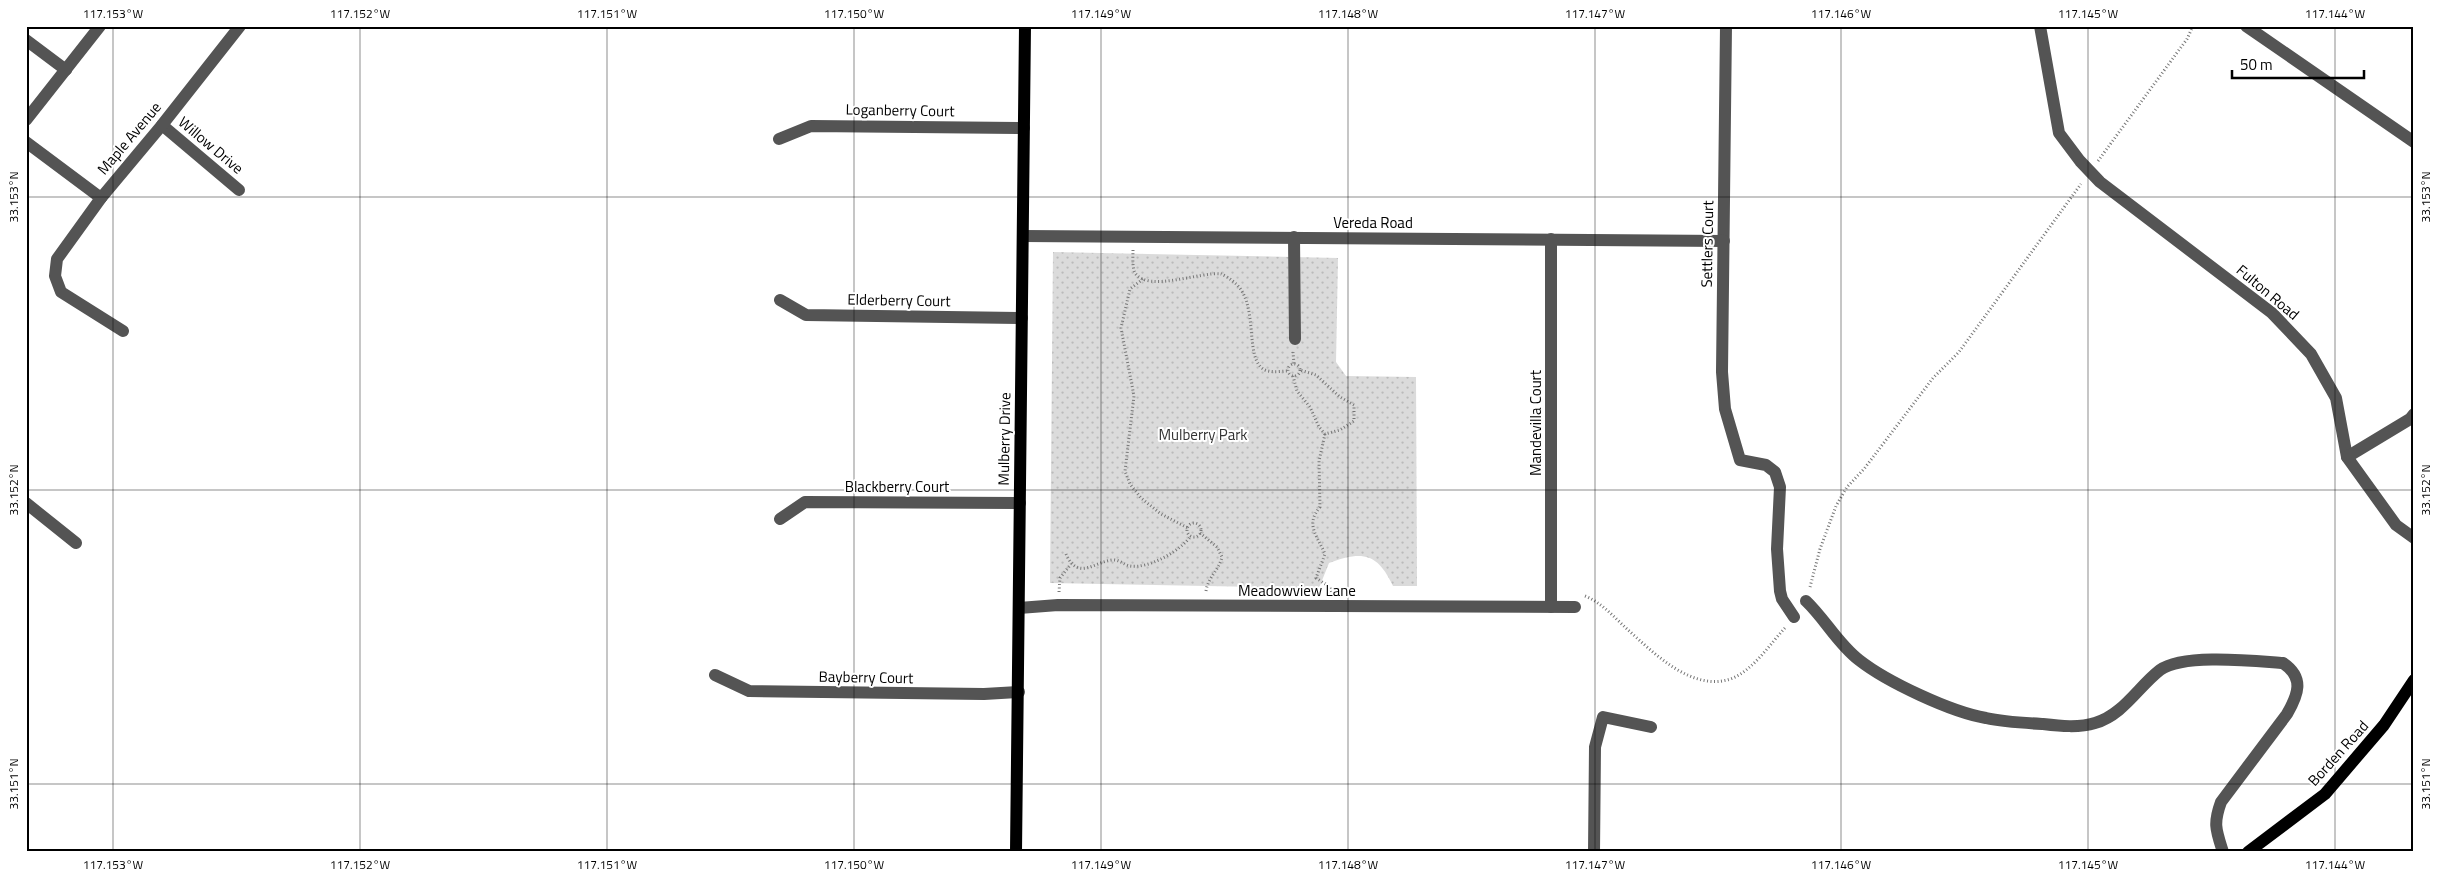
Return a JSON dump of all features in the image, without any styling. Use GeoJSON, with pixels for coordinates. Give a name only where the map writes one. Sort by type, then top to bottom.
{"type":"FeatureCollection","features":[{"type":"Feature","properties":{"kind":"main road","name":"Mulberry Drive"},"geometry":{"type":"LineString","coordinates":[[1016,852],[1025,26]]}},
{"type":"Feature","properties":{"kind":"main road","name":"Borden Road"},"geometry":{"type":"LineString","coordinates":[[2248,852],[2325,794],[2384,724],[2414,680]]}},
{"type":"Feature","properties":{"kind":"street"},"geometry":{"type":"LineString","coordinates":[[26,120],[100,26]]}},
{"type":"Feature","properties":{"kind":"street","name":"Maple Avenue"},"geometry":{"type":"LineString","coordinates":[[123,331],[60,292],[55,276],[57,259],[100,198],[162,125],[240,26]]}},
{"type":"Feature","properties":{"kind":"street","name":"Settlers Court"},"geometry":{"type":"LineString","coordinates":[[1726,26],[1722,372],[1724,400],[1740,460],[1766,465],[1776,472],[1780,487],[1777,549],[1780,591],[1782,599],[1794,617]]}},
{"type":"Feature","properties":{"kind":"street","name":"Fulton Road"},"geometry":{"type":"LineString","coordinates":[[2040,26],[2059,133],[2100,182],[2272,313],[2311,354],[2336,398],[2347,457],[2396,525],[2414,538]]}},
{"type":"Feature","properties":{"kind":"street"},"geometry":{"type":"LineString","coordinates":[[2246,26],[2414,142]]}},
{"type":"Feature","properties":{"kind":"street"},"geometry":{"type":"LineString","coordinates":[[26,40],[66,70]]}},
{"type":"Feature","properties":{"kind":"street","name":"Willow Drive"},"geometry":{"type":"LineString","coordinates":[[162,125],[240,190]]}},
{"type":"Feature","properties":{"kind":"street","name":"Loganberry Court"},"geometry":{"type":"LineString","coordinates":[[779,139],[811,126],[1024,128]]}},
{"type":"Feature","properties":{"kind":"street"},"geometry":{"type":"LineString","coordinates":[[26,142],[100,198]]}},
{"type":"Feature","properties":{"kind":"street","name":"Vereda Road"},"geometry":{"type":"LineString","coordinates":[[1022,236],[1724,241]]}},
{"type":"Feature","properties":{"kind":"street"},"geometry":{"type":"LineString","coordinates":[[1294,237],[1295,339]]}},
{"type":"Feature","properties":{"kind":"street","name":"Mandevilla Court"},"geometry":{"type":"LineString","coordinates":[[1551,239],[1551,607]]}},
{"type":"Feature","properties":{"kind":"street","name":"Elderberry Court"},"geometry":{"type":"LineString","coordinates":[[780,300],[806,315],[1022,318]]}},
{"type":"Feature","properties":{"kind":"street"},"geometry":{"type":"LineString","coordinates":[[2347,457],[2410,419],[2414,414]]}},
{"type":"Feature","properties":{"kind":"street","name":"Blackberry Court"},"geometry":{"type":"LineString","coordinates":[[780,518],[805,502],[1020,503]]}},
{"type":"Feature","properties":{"kind":"street"},"geometry":{"type":"LineString","coordinates":[[26,503],[76,543]]}},
{"type":"Feature","properties":{"kind":"street"},"geometry":{"type":"LineString","coordinates":[[1806,601],[1832,634],[1858,660],[1891,682],[1960,712],[1985,718],[2070,726],[2095,723],[2110,716],[2161,669],[2202,660],[2283,664],[2293,670],[2297,680],[2295,700],[2287,714],[2221,802],[2215,818],[2215,829],[2223,852]]}},
{"type":"Feature","properties":{"kind":"street","name":"Meadowview Lane"},"geometry":{"type":"LineString","coordinates":[[1019,608],[1058,605],[1551,607],[1576,602]]}},
{"type":"Feature","properties":{"kind":"street","name":"Bayberry Court"},"geometry":{"type":"LineString","coordinates":[[715,675],[749,691],[984,694],[1019,692]]}},
{"type":"Feature","properties":{"kind":"street"},"geometry":{"type":"LineString","coordinates":[[1594,852],[1594,747],[1603,717],[1651,727]]}},
{"type":"Feature","properties":{"kind":"path"},"geometry":{"type":"LineString","coordinates":[[1806,601],[1820,549],[1836,506],[1846,487],[1864,469],[1933,378],[1959,352],[2187,39],[2193,26]]}},
{"type":"Feature","properties":{"kind":"path"},"geometry":{"type":"LineString","coordinates":[[1133,236],[1133,267],[1136,273],[1143,279],[1179,280],[1222,274],[1234,281],[1246,294],[1253,347],[1259,364],[1263,369],[1288,371],[1293,376],[1297,391],[1310,407],[1319,427],[1325,434]]}},
{"type":"Feature","properties":{"kind":"path"},"geometry":{"type":"LineString","coordinates":[[1143,279],[1130,289],[1120,328],[1134,396],[1125,471],[1130,484],[1140,498],[1160,514],[1188,528],[1191,536]]}},
{"type":"Feature","properties":{"kind":"path"},"geometry":{"type":"LineString","coordinates":[[1288,371],[1289,367],[1294,364],[1299,366],[1300,370],[1316,375],[1340,397],[1354,405],[1354,421],[1340,430],[1325,434]]}},
{"type":"Feature","properties":{"kind":"path"},"geometry":{"type":"LineString","coordinates":[[1293,376],[1297,375],[1300,370]]}},
{"type":"Feature","properties":{"kind":"path"},"geometry":{"type":"LineString","coordinates":[[1325,434],[1319,461],[1320,507],[1313,516],[1312,526],[1325,554],[1316,578],[1330,587],[1334,606]]}},
{"type":"Feature","properties":{"kind":"path"},"geometry":{"type":"LineString","coordinates":[[1188,528],[1193,524],[1197,524],[1201,529],[1200,534]]}},
{"type":"Feature","properties":{"kind":"path"},"geometry":{"type":"LineString","coordinates":[[1191,536],[1195,537],[1200,534]]}},
{"type":"Feature","properties":{"kind":"path"},"geometry":{"type":"LineString","coordinates":[[1200,534],[1217,547],[1222,557],[1220,565],[1210,576],[1206,589],[1207,606]]}},
{"type":"Feature","properties":{"kind":"path"},"geometry":{"type":"LineString","coordinates":[[1066,554],[1071,564],[1078,568],[1088,568],[1111,560],[1128,566],[1141,567],[1172,551],[1186,542],[1191,536]]}},
{"type":"Feature","properties":{"kind":"path"},"geometry":{"type":"LineString","coordinates":[[1058,605],[1060,578],[1071,564]]}},
{"type":"Feature","properties":{"kind":"path"},"geometry":{"type":"LineString","coordinates":[[1576,602],[1586,597],[1601,604],[1668,664],[1687,674],[1710,682],[1732,678],[1752,664],[1794,617]]}},
{"type":"Feature","properties":{"kind":"green space","name":"Mulberry Park"},"geometry":{"type":"Polygon","coordinates":[[[1053,252],[1338,258],[1336,362],[1346,376],[1416,377],[1417,586],[1393,586],[1381,566],[1367,557],[1360,556],[1329,563],[1319,588],[1050,583],[1053,252]]]}}]}
